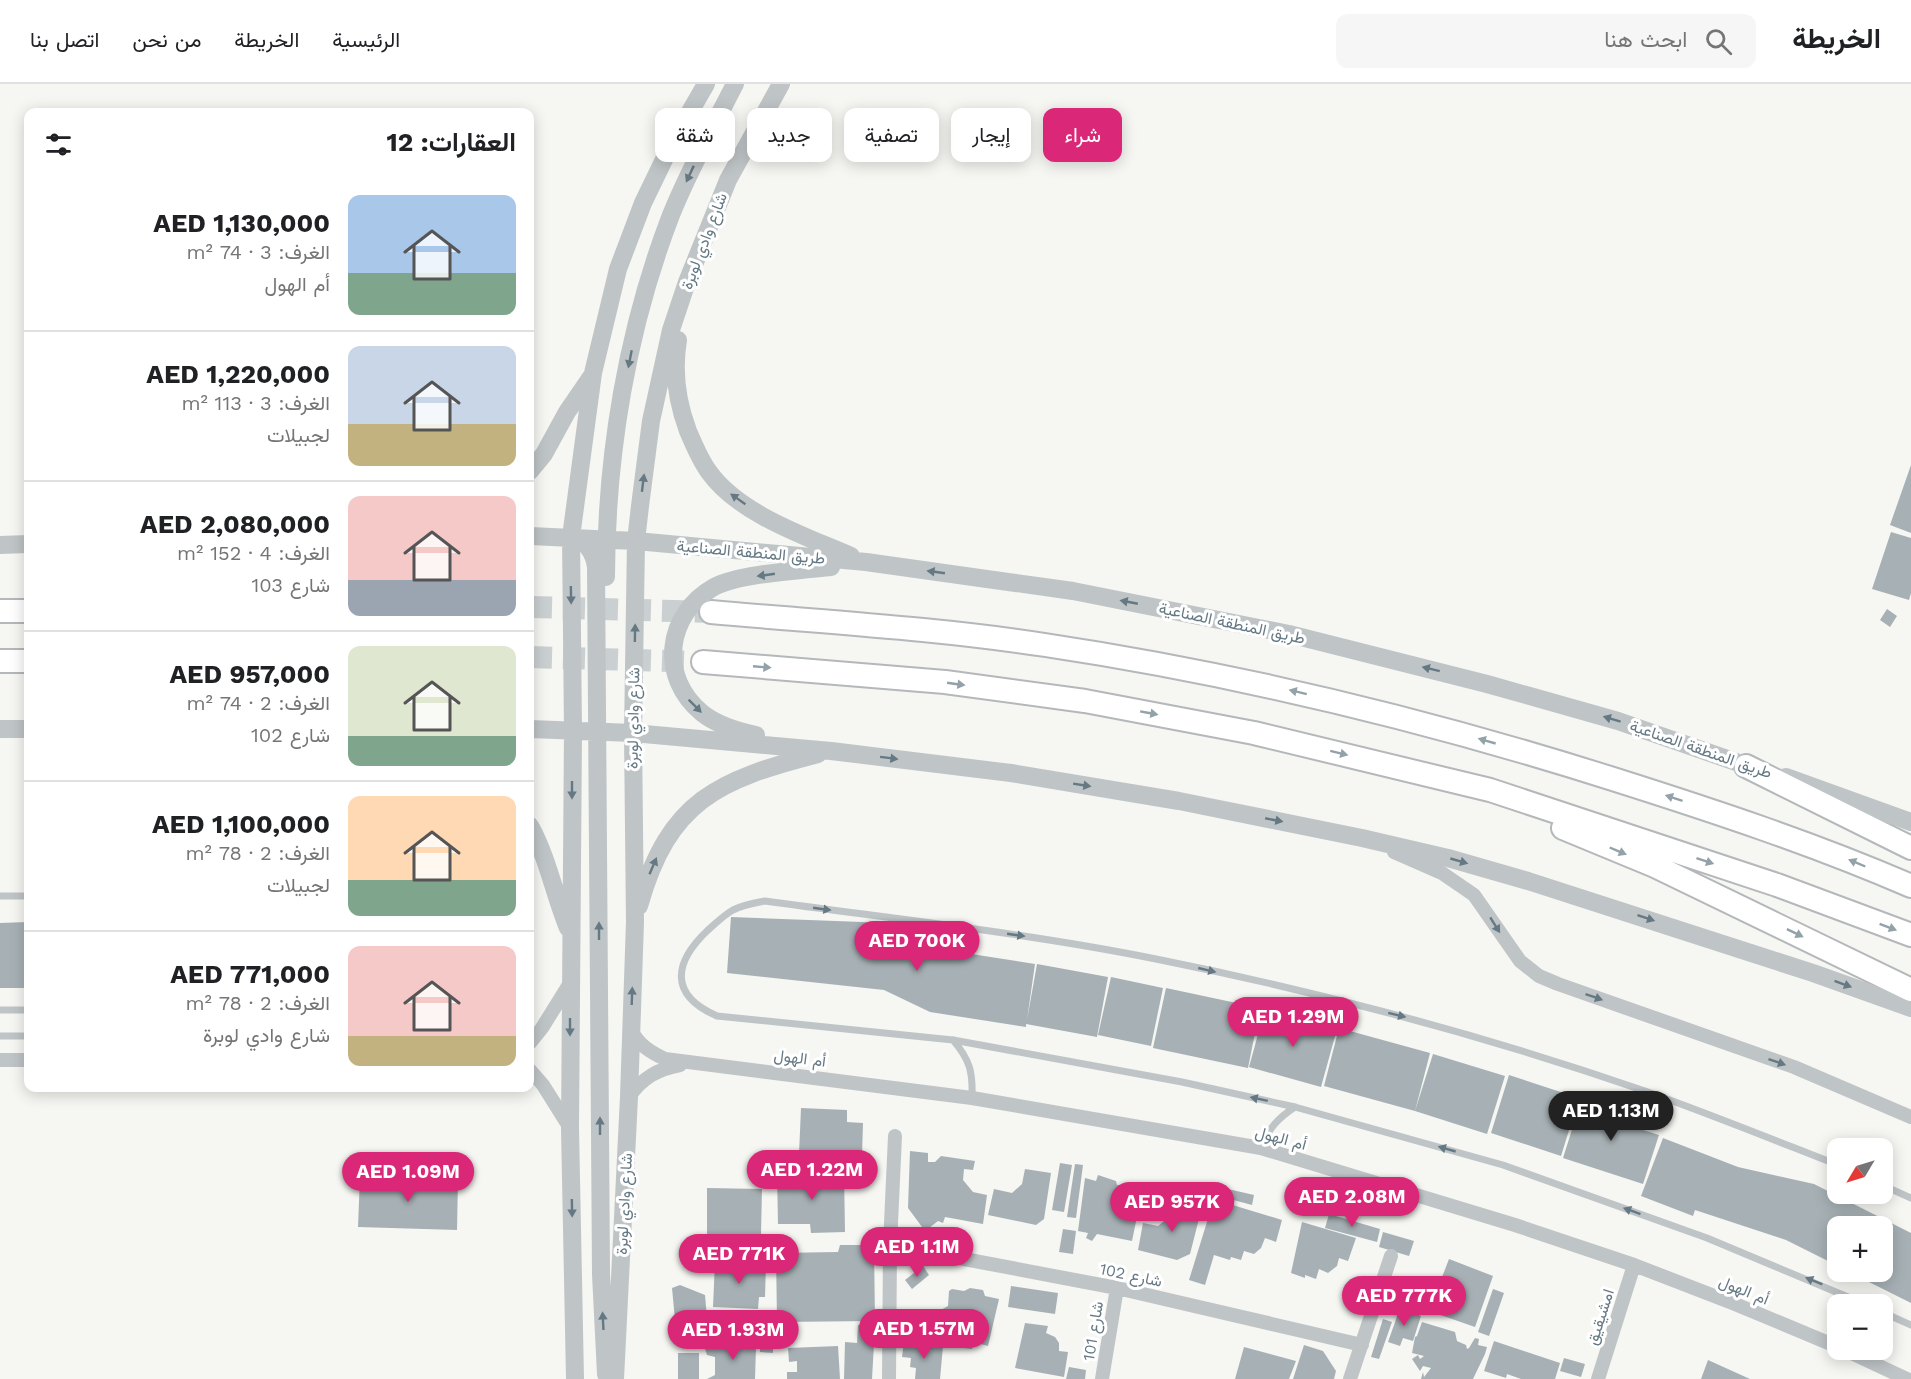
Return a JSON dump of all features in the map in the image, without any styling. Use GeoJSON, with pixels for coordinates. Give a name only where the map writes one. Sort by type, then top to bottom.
{"type":"FeatureCollection","features":[{"type":"Feature","properties":{"kind":"highway"},"geometry":{"type":"LineString","coordinates":[[0,611],[24,610]]}},
{"type":"Feature","properties":{"kind":"highway"},"geometry":{"type":"LineString","coordinates":[[711,612],[949,633],[1042,644],[1152,662],[1288,689],[1418,721],[1690,803],[1843,857],[1911,886]]}},
{"type":"Feature","properties":{"kind":"highway"},"geometry":{"type":"LineString","coordinates":[[0,661],[24,661]]}},
{"type":"Feature","properties":{"kind":"highway"},"geometry":{"type":"LineString","coordinates":[[703,662],[945,682],[1085,701],[1254,733],[1490,790],[1777,885],[1911,935]]}},
{"type":"Feature","properties":{"kind":"highway"},"geometry":{"type":"LineString","coordinates":[[1746,766],[1911,848]]}},
{"type":"Feature","properties":{"kind":"highway"},"geometry":{"type":"LineString","coordinates":[[1490,790],[1569,831],[1654,866],[1911,990]]}},
{"type":"Feature","properties":{"kind":"street"},"geometry":{"type":"LineString","coordinates":[[575,1379],[570,1128],[573,731],[571,537],[593,372],[618,269],[639,214],[672,144],[706,84]]}},
{"type":"Feature","properties":{"kind":"street"},"geometry":{"type":"LineString","coordinates":[[633,733],[615,724],[608,712],[606,539],[608,491],[615,441],[632,345],[645,294],[672,215],[702,148],[735,84]]}},
{"type":"Feature","properties":{"kind":"street","name":"شارع وادي لوبرة"},"geometry":{"type":"LineString","coordinates":[[615,1379],[635,922],[633,733],[636,541],[651,421],[671,330],[687,282],[728,180],[781,84]]}},
{"type":"Feature","properties":{"kind":"street"},"geometry":{"type":"LineString","coordinates":[[687,282],[676,351],[677,383],[682,414],[694,446],[709,473],[729,493],[765,517],[866,562]]}},
{"type":"Feature","properties":{"kind":"street"},"geometry":{"type":"LineString","coordinates":[[534,466],[544,454],[567,412],[593,372]]}},
{"type":"Feature","properties":{"kind":"street","name":"طريق المنطقة الصناعية"},"geometry":{"type":"LineString","coordinates":[[534,536],[636,541],[866,562],[1073,591],[1289,634],[1487,684],[1607,718],[1746,766],[1803,783],[1911,822]]}},
{"type":"Feature","properties":{"kind":"street"},"geometry":{"type":"LineString","coordinates":[[571,537],[585,543],[595,560],[601,1274],[606,1379]]}},
{"type":"Feature","properties":{"kind":"street"},"geometry":{"type":"LineString","coordinates":[[0,545],[24,544]]}},
{"type":"Feature","properties":{"kind":"street"},"geometry":{"type":"LineString","coordinates":[[831,751],[737,731],[703,714],[689,701],[680,686],[674,668],[673,646],[683,614],[700,596],[717,585],[754,577],[866,562]]}},
{"type":"Feature","properties":{"kind":"street"},"geometry":{"type":"LineString","coordinates":[[0,729],[24,729]]}},
{"type":"Feature","properties":{"kind":"street"},"geometry":{"type":"LineString","coordinates":[[534,729],[633,733],[831,751],[1011,773],[1179,801],[1362,838],[1448,858],[1528,881],[1781,962],[1911,1008]]}},
{"type":"Feature","properties":{"kind":"street"},"geometry":{"type":"LineString","coordinates":[[635,922],[652,865],[684,815],[718,788],[738,779],[778,764],[831,751]]}},
{"type":"Feature","properties":{"kind":"street"},"geometry":{"type":"LineString","coordinates":[[534,833],[540,844],[555,895],[571,936]]}},
{"type":"Feature","properties":{"kind":"street"},"geometry":{"type":"LineString","coordinates":[[1362,838],[1442,873],[1461,884],[1474,895],[1520,961],[1539,976],[1794,1067],[1911,1118]]}},
{"type":"Feature","properties":{"kind":"street"},"geometry":{"type":"LineString","coordinates":[[534,1038],[570,983]]}},
{"type":"Feature","properties":{"kind":"street","name":"أم الهول"},"geometry":{"type":"LineString","coordinates":[[631,1030],[637,1040],[650,1052],[665,1059],[972,1098],[1261,1148],[1494,1218],[1634,1265],[1827,1342]]}},
{"type":"Feature","properties":{"kind":"street"},"geometry":{"type":"LineString","coordinates":[[0,1060],[24,1060]]}},
{"type":"Feature","properties":{"kind":"street","name":"أم الهول"},"geometry":{"type":"LineString","coordinates":[[629,1096],[636,1086],[649,1075],[665,1067],[691,1063]]}},
{"type":"Feature","properties":{"kind":"street"},"geometry":{"type":"LineString","coordinates":[[534,1075],[570,1128]]}},
{"type":"Feature","properties":{"kind":"street"},"geometry":{"type":"LineString","coordinates":[[889,1379],[890,1245],[895,1136]]}},
{"type":"Feature","properties":{"kind":"street","name":"شارع 102"},"geometry":{"type":"LineString","coordinates":[[890,1245],[1116,1288],[1362,1345]]}},
{"type":"Feature","properties":{"kind":"street"},"geometry":{"type":"LineString","coordinates":[[1350,1379],[1391,1256]]}},
{"type":"Feature","properties":{"kind":"street","name":"امشيقيق"},"geometry":{"type":"LineString","coordinates":[[1598,1379],[1634,1265]]}},
{"type":"Feature","properties":{"kind":"street","name":"شارع 101"},"geometry":{"type":"LineString","coordinates":[[1102,1379],[1116,1288]]}},
{"type":"Feature","properties":{"kind":"street"},"geometry":{"type":"LineString","coordinates":[[1866,1360],[1907,1379]]}},
{"type":"Feature","properties":{"kind":"lane"},"geometry":{"type":"LineString","coordinates":[[0,896],[24,896]]}},
{"type":"Feature","properties":{"kind":"lane"},"geometry":{"type":"LineString","coordinates":[[1827,1162],[1645,1091],[1411,1018],[1156,959],[1064,942],[765,901],[743,906],[720,919],[695,943],[683,962],[681,979],[685,991],[701,1009],[717,1016],[953,1040],[1182,1082],[1295,1107],[1513,1168],[1707,1238],[1841,1294]]}},
{"type":"Feature","properties":{"kind":"lane"},"geometry":{"type":"LineString","coordinates":[[0,1010],[24,1010]]}},
{"type":"Feature","properties":{"kind":"lane"},"geometry":{"type":"LineString","coordinates":[[0,1036],[24,1036]]}},
{"type":"Feature","properties":{"kind":"lane"},"geometry":{"type":"LineString","coordinates":[[953,1040],[965,1054],[971,1069],[972,1098]]}},
{"type":"Feature","properties":{"kind":"lane"},"geometry":{"type":"LineString","coordinates":[[1261,1148],[1272,1126],[1282,1115],[1295,1107]]}},
{"type":"Feature","properties":{"kind":"lane"},"geometry":{"type":"LineString","coordinates":[[1893,1190],[1911,1198]]}},
{"type":"Feature","properties":{"kind":"lane"},"geometry":{"type":"LineString","coordinates":[[1893,1317],[1911,1325]]}},
{"type":"Feature","properties":{"kind":"building"},"geometry":{"type":"Polygon","coordinates":[[[1911,465],[1911,533],[1890,525],[1911,465]]]}},
{"type":"Feature","properties":{"kind":"building"},"geometry":{"type":"Polygon","coordinates":[[[1891,532],[1911,538],[1909,600],[1872,589],[1891,532]]]}},
{"type":"Feature","properties":{"kind":"building"},"geometry":{"type":"Polygon","coordinates":[[[1887,609],[1897,616],[1890,627],[1880,620],[1887,609]]]}},
{"type":"Feature","properties":{"kind":"building"},"geometry":{"type":"Polygon","coordinates":[[[731,917],[889,923],[939,949],[1035,964],[1027,1020],[1037,964],[1108,977],[1097,1037],[1026,1024],[1026,1027],[930,1012],[884,990],[727,973],[731,917]]]}},
{"type":"Feature","properties":{"kind":"building"},"geometry":{"type":"Polygon","coordinates":[[[24,922],[24,988],[0,988],[0,923],[24,922]]]}},
{"type":"Feature","properties":{"kind":"building"},"geometry":{"type":"Polygon","coordinates":[[[1111,977],[1163,988],[1151,1046],[1098,1035],[1111,977]]]}},
{"type":"Feature","properties":{"kind":"building"},"geometry":{"type":"Polygon","coordinates":[[[1166,988],[1260,1008],[1248,1068],[1153,1048],[1166,988]]]}},
{"type":"Feature","properties":{"kind":"building"},"geometry":{"type":"Polygon","coordinates":[[[1265,1009],[1337,1029],[1321,1087],[1249,1067],[1265,1009]]]}},
{"type":"Feature","properties":{"kind":"building"},"geometry":{"type":"Polygon","coordinates":[[[1339,1028],[1430,1053],[1415,1111],[1324,1086],[1339,1028]]]}},
{"type":"Feature","properties":{"kind":"building"},"geometry":{"type":"Polygon","coordinates":[[[1433,1054],[1505,1076],[1487,1134],[1415,1111],[1433,1054]]]}},
{"type":"Feature","properties":{"kind":"building"},"geometry":{"type":"Polygon","coordinates":[[[1509,1075],[1579,1098],[1561,1156],[1491,1133],[1509,1075]]]}},
{"type":"Feature","properties":{"kind":"building"},"geometry":{"type":"Polygon","coordinates":[[[1582,1098],[1644,1118],[1640,1129],[1659,1135],[1643,1184],[1563,1158],[1582,1098]]]}},
{"type":"Feature","properties":{"kind":"building"},"geometry":{"type":"Polygon","coordinates":[[[801,1108],[847,1110],[847,1122],[863,1123],[862,1156],[799,1154],[801,1108]]]}},
{"type":"Feature","properties":{"kind":"building"},"geometry":{"type":"Polygon","coordinates":[[[1663,1138],[1738,1167],[1814,1184],[1827,1191],[1827,1204],[1854,1204],[1877,1216],[1827,1216],[1827,1260],[1786,1240],[1695,1210],[1693,1216],[1641,1196],[1663,1138]]]}},
{"type":"Feature","properties":{"kind":"building"},"geometry":{"type":"Polygon","coordinates":[[[910,1151],[928,1153],[928,1162],[935,1162],[941,1156],[975,1161],[973,1170],[964,1169],[963,1180],[973,1192],[987,1195],[983,1224],[945,1217],[943,1223],[938,1221],[925,1231],[908,1208],[910,1151]]]}},
{"type":"Feature","properties":{"kind":"building"},"geometry":{"type":"Polygon","coordinates":[[[1060,1163],[1072,1165],[1064,1212],[1052,1210],[1060,1163]]]}},
{"type":"Feature","properties":{"kind":"building"},"geometry":{"type":"Polygon","coordinates":[[[1075,1164],[1083,1165],[1076,1218],[1067,1217],[1075,1164]]]}},
{"type":"Feature","properties":{"kind":"building"},"geometry":{"type":"Polygon","coordinates":[[[1025,1169],[1051,1173],[1044,1219],[1036,1225],[988,1215],[994,1189],[1012,1193],[1022,1184],[1025,1169]]]}},
{"type":"Feature","properties":{"kind":"building"},"geometry":{"type":"Polygon","coordinates":[[[844,1173],[845,1232],[811,1233],[810,1224],[778,1224],[777,1174],[844,1173]]]}},
{"type":"Feature","properties":{"kind":"building"},"geometry":{"type":"Polygon","coordinates":[[[1098,1175],[1116,1181],[1117,1185],[1124,1186],[1124,1196],[1131,1202],[1129,1208],[1138,1212],[1132,1241],[1097,1234],[1092,1241],[1086,1238],[1088,1233],[1078,1231],[1085,1178],[1096,1181],[1098,1175]]]}},
{"type":"Feature","properties":{"kind":"building"},"geometry":{"type":"Polygon","coordinates":[[[360,1176],[458,1179],[457,1230],[358,1227],[360,1176]]]}},
{"type":"Feature","properties":{"kind":"building"},"geometry":{"type":"Polygon","coordinates":[[[707,1188],[762,1189],[761,1234],[707,1234],[707,1188]]]}},
{"type":"Feature","properties":{"kind":"building"},"geometry":{"type":"Polygon","coordinates":[[[1228,1189],[1254,1195],[1252,1205],[1226,1198],[1228,1189]]]}},
{"type":"Feature","properties":{"kind":"building"},"geometry":{"type":"Polygon","coordinates":[[[1211,1196],[1223,1199],[1221,1209],[1209,1207],[1211,1196]]]}},
{"type":"Feature","properties":{"kind":"building"},"geometry":{"type":"Polygon","coordinates":[[[1173,1201],[1202,1207],[1190,1254],[1177,1260],[1138,1250],[1143,1223],[1158,1226],[1168,1218],[1173,1201]]]}},
{"type":"Feature","properties":{"kind":"building"},"geometry":{"type":"Polygon","coordinates":[[[1226,1203],[1282,1220],[1276,1242],[1265,1238],[1261,1248],[1254,1254],[1244,1251],[1241,1260],[1231,1257],[1230,1260],[1214,1255],[1205,1285],[1189,1280],[1211,1209],[1223,1213],[1226,1203]]]}},
{"type":"Feature","properties":{"kind":"building"},"geometry":{"type":"Polygon","coordinates":[[[1329,1214],[1380,1229],[1377,1242],[1325,1228],[1329,1214]]]}},
{"type":"Feature","properties":{"kind":"building"},"geometry":{"type":"Polygon","coordinates":[[[1302,1222],[1356,1238],[1348,1261],[1339,1258],[1337,1266],[1328,1273],[1319,1269],[1316,1279],[1291,1273],[1302,1222]]]}},
{"type":"Feature","properties":{"kind":"building"},"geometry":{"type":"Polygon","coordinates":[[[1893,1224],[1911,1233],[1911,1303],[1869,1282],[1893,1282],[1893,1224]]]}},
{"type":"Feature","properties":{"kind":"building"},"geometry":{"type":"Polygon","coordinates":[[[1063,1229],[1076,1231],[1073,1254],[1059,1252],[1063,1229]]]}},
{"type":"Feature","properties":{"kind":"building"},"geometry":{"type":"Polygon","coordinates":[[[1383,1232],[1414,1241],[1409,1256],[1379,1247],[1383,1232]]]}},
{"type":"Feature","properties":{"kind":"building"},"geometry":{"type":"Polygon","coordinates":[[[840,1245],[874,1245],[875,1321],[777,1322],[776,1253],[838,1252],[840,1245]]]}},
{"type":"Feature","properties":{"kind":"building"},"geometry":{"type":"Polygon","coordinates":[[[1449,1259],[1493,1276],[1475,1327],[1429,1311],[1449,1259]]]}},
{"type":"Feature","properties":{"kind":"building"},"geometry":{"type":"Polygon","coordinates":[[[715,1261],[766,1263],[765,1297],[759,1297],[758,1309],[713,1307],[715,1261]]]}},
{"type":"Feature","properties":{"kind":"building"},"geometry":{"type":"Polygon","coordinates":[[[923,1266],[929,1275],[912,1289],[905,1280],[923,1266]]]}},
{"type":"Feature","properties":{"kind":"building"},"geometry":{"type":"Polygon","coordinates":[[[680,1285],[705,1295],[707,1318],[675,1320],[672,1288],[680,1285]]]}},
{"type":"Feature","properties":{"kind":"building"},"geometry":{"type":"Polygon","coordinates":[[[1011,1286],[1058,1293],[1055,1314],[1008,1307],[1011,1286]]]}},
{"type":"Feature","properties":{"kind":"building"},"geometry":{"type":"Polygon","coordinates":[[[970,1288],[983,1290],[985,1296],[999,1299],[988,1346],[973,1342],[972,1349],[956,1347],[954,1342],[941,1342],[939,1311],[948,1306],[949,1291],[952,1289],[964,1291],[970,1288]]]}},
{"type":"Feature","properties":{"kind":"building"},"geometry":{"type":"Polygon","coordinates":[[[1493,1289],[1504,1293],[1489,1336],[1478,1332],[1493,1289]]]}},
{"type":"Feature","properties":{"kind":"building"},"geometry":{"type":"Polygon","coordinates":[[[1400,1308],[1421,1316],[1413,1341],[1403,1338],[1400,1346],[1388,1342],[1400,1308]]]}},
{"type":"Feature","properties":{"kind":"building"},"geometry":{"type":"Polygon","coordinates":[[[1383,1319],[1392,1322],[1379,1359],[1371,1357],[1383,1319]]]}},
{"type":"Feature","properties":{"kind":"building"},"geometry":{"type":"Polygon","coordinates":[[[1422,1322],[1455,1332],[1457,1341],[1466,1345],[1467,1349],[1475,1338],[1479,1339],[1478,1345],[1487,1347],[1473,1379],[1421,1379],[1423,1372],[1424,1377],[1431,1368],[1423,1366],[1420,1371],[1412,1359],[1418,1355],[1420,1359],[1424,1356],[1412,1353],[1415,1337],[1422,1322]]]}},
{"type":"Feature","properties":{"kind":"building"},"geometry":{"type":"Polygon","coordinates":[[[1025,1323],[1048,1326],[1046,1333],[1055,1337],[1059,1343],[1059,1351],[1068,1352],[1064,1377],[1015,1368],[1025,1323]]]}},
{"type":"Feature","properties":{"kind":"building"},"geometry":{"type":"Polygon","coordinates":[[[703,1324],[731,1324],[731,1338],[703,1338],[703,1324]]]}},
{"type":"Feature","properties":{"kind":"building"},"geometry":{"type":"Polygon","coordinates":[[[760,1324],[773,1325],[773,1353],[760,1352],[760,1324]]]}},
{"type":"Feature","properties":{"kind":"building"},"geometry":{"type":"Polygon","coordinates":[[[858,1325],[875,1326],[872,1379],[844,1379],[845,1342],[857,1343],[858,1325]]]}},
{"type":"Feature","properties":{"kind":"building"},"geometry":{"type":"Polygon","coordinates":[[[904,1341],[910,1342],[909,1345],[913,1343],[943,1346],[940,1379],[915,1379],[916,1368],[910,1367],[911,1358],[902,1357],[904,1341]]]}},
{"type":"Feature","properties":{"kind":"building"},"geometry":{"type":"Polygon","coordinates":[[[1494,1341],[1560,1363],[1555,1379],[1521,1379],[1507,1374],[1506,1378],[1484,1371],[1494,1341]]]}},
{"type":"Feature","properties":{"kind":"building"},"geometry":{"type":"Polygon","coordinates":[[[709,1343],[730,1343],[730,1346],[756,1347],[755,1379],[707,1379],[715,1375],[715,1357],[707,1355],[705,1349],[709,1343]]]}},
{"type":"Feature","properties":{"kind":"building"},"geometry":{"type":"Polygon","coordinates":[[[1304,1345],[1323,1351],[1336,1371],[1334,1379],[1293,1379],[1304,1345]]]}},
{"type":"Feature","properties":{"kind":"building"},"geometry":{"type":"Polygon","coordinates":[[[838,1346],[840,1379],[787,1379],[787,1372],[797,1372],[797,1361],[789,1362],[788,1348],[838,1346]]]}},
{"type":"Feature","properties":{"kind":"building"},"geometry":{"type":"Polygon","coordinates":[[[1244,1347],[1296,1361],[1289,1379],[1235,1379],[1244,1347]]]}},
{"type":"Feature","properties":{"kind":"building"},"geometry":{"type":"Polygon","coordinates":[[[678,1353],[699,1353],[699,1379],[678,1379],[678,1353]]]}},
{"type":"Feature","properties":{"kind":"building"},"geometry":{"type":"Polygon","coordinates":[[[1564,1358],[1585,1364],[1581,1377],[1560,1371],[1564,1358]]]}},
{"type":"Feature","properties":{"kind":"building"},"geometry":{"type":"Polygon","coordinates":[[[1708,1360],[1750,1379],[1701,1379],[1708,1360]]]}},
{"type":"Feature","properties":{"kind":"building"},"geometry":{"type":"Polygon","coordinates":[[[1069,1367],[1086,1370],[1085,1379],[1066,1379],[1069,1367]]]}},
{"type":"Feature","properties":{"kind":"tunnel"},"geometry":{"type":"LineString","coordinates":[[534,607],[711,612]]}},
{"type":"Feature","properties":{"kind":"tunnel"},"geometry":{"type":"LineString","coordinates":[[534,657],[703,662]]}}]}
